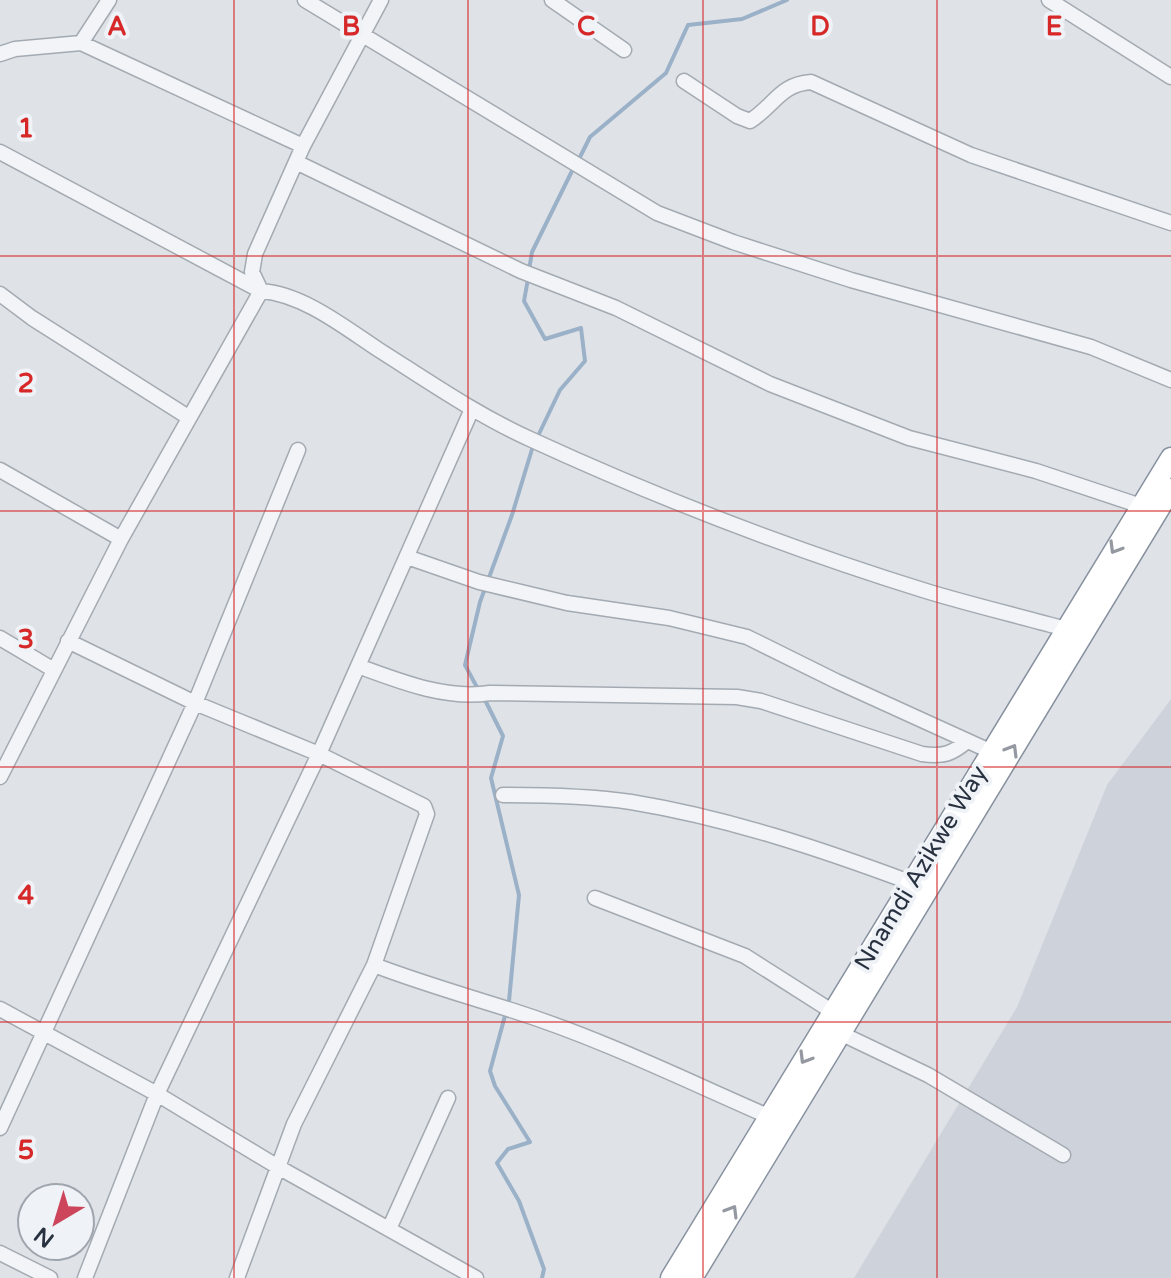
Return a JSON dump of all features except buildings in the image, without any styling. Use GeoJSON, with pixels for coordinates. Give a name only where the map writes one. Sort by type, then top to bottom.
{"type":"FeatureCollection","features":[{"type":"Feature","properties":{"kind":"highway","name":"Nnamdi Azikwe Way"},"geometry":{"type":"LineString","coordinates":[[671,1278],[1171,458]]}},
{"type":"Feature","properties":{"kind":"highway","name":"Nnamdi Azikwe Way"},"geometry":{"type":"LineString","coordinates":[[692,1278],[1171,489]]}},
{"type":"Feature","properties":{"kind":"street"},"geometry":{"type":"LineString","coordinates":[[81,43],[109,0]]}},
{"type":"Feature","properties":{"kind":"street"},"geometry":{"type":"LineString","coordinates":[[305,0],[657,213],[684,225],[851,280],[1091,347],[1171,380]]}},
{"type":"Feature","properties":{"kind":"street"},"geometry":{"type":"LineString","coordinates":[[261,291],[252,272],[255,254],[303,146],[381,0]]}},
{"type":"Feature","properties":{"kind":"street"},"geometry":{"type":"LineString","coordinates":[[552,0],[624,50]]}},
{"type":"Feature","properties":{"kind":"street"},"geometry":{"type":"LineString","coordinates":[[1049,0],[1171,77]]}},
{"type":"Feature","properties":{"kind":"street"},"geometry":{"type":"LineString","coordinates":[[0,54],[15,49],[81,43],[303,146]]}},
{"type":"Feature","properties":{"kind":"street"},"geometry":{"type":"LineString","coordinates":[[684,81],[737,116],[750,121],[786,89],[796,83],[811,82],[971,155],[1171,223]]}},
{"type":"Feature","properties":{"kind":"street"},"geometry":{"type":"LineString","coordinates":[[0,152],[261,291],[273,292],[318,311],[472,409],[526,438],[627,482],[775,540],[926,591],[1066,629]]}},
{"type":"Feature","properties":{"kind":"street"},"geometry":{"type":"LineString","coordinates":[[296,162],[527,273],[616,308],[770,384],[909,438],[1036,471],[1141,506]]}},
{"type":"Feature","properties":{"kind":"street"},"geometry":{"type":"LineString","coordinates":[[0,777],[121,539],[261,291]]}},
{"type":"Feature","properties":{"kind":"street"},"geometry":{"type":"LineString","coordinates":[[0,294],[32,318],[188,417]]}},
{"type":"Feature","properties":{"kind":"street"},"geometry":{"type":"LineString","coordinates":[[85,1278],[157,1094],[319,754],[472,409]]}},
{"type":"Feature","properties":{"kind":"street"},"geometry":{"type":"LineString","coordinates":[[0,1128],[195,703],[298,450]]}},
{"type":"Feature","properties":{"kind":"street"},"geometry":{"type":"LineString","coordinates":[[0,470],[121,539]]}},
{"type":"Feature","properties":{"kind":"street"},"geometry":{"type":"LineString","coordinates":[[407,557],[479,582],[567,603],[669,618],[747,637],[992,752]]}},
{"type":"Feature","properties":{"kind":"street"},"geometry":{"type":"LineString","coordinates":[[0,638],[54,670]]}},
{"type":"Feature","properties":{"kind":"street"},"geometry":{"type":"LineString","coordinates":[[68,641],[195,703],[319,754],[424,806],[427,814],[374,965],[294,1124],[237,1278]]}},
{"type":"Feature","properties":{"kind":"street"},"geometry":{"type":"LineString","coordinates":[[358,666],[433,689],[471,696],[490,693],[737,697],[776,705],[922,754],[941,757],[953,753],[967,741]]}},
{"type":"Feature","properties":{"kind":"street"},"geometry":{"type":"LineString","coordinates":[[503,795],[630,802],[683,813],[814,846],[912,883]]}},
{"type":"Feature","properties":{"kind":"street"},"geometry":{"type":"LineString","coordinates":[[595,898],[745,956],[833,1012]]}},
{"type":"Feature","properties":{"kind":"street"},"geometry":{"type":"LineString","coordinates":[[374,965],[432,988],[513,1011],[596,1042],[770,1117]]}},
{"type":"Feature","properties":{"kind":"street"},"geometry":{"type":"LineString","coordinates":[[0,1009],[41,1034],[157,1094],[278,1167],[476,1278]]}},
{"type":"Feature","properties":{"kind":"street"},"geometry":{"type":"LineString","coordinates":[[840,1033],[928,1075],[1063,1155]]}},
{"type":"Feature","properties":{"kind":"street"},"geometry":{"type":"LineString","coordinates":[[389,1229],[448,1098]]}},
{"type":"Feature","properties":{"kind":"street"},"geometry":{"type":"LineString","coordinates":[[0,1253],[50,1278]]}},
{"type":"Feature","properties":{"kind":"shaded area"},"geometry":{"type":"Polygon","coordinates":[[[1171,699],[1171,1278],[854,1278],[1017,1007],[1107,785],[1171,699]]]}},
{"type":"Feature","properties":{"kind":"waterway"},"geometry":{"type":"LineString","coordinates":[[578,161],[590,137],[666,73],[688,25],[742,19],[787,0]]}},
{"type":"Feature","properties":{"kind":"waterway"},"geometry":{"type":"LineString","coordinates":[[529,270],[532,252],[573,169]]}},
{"type":"Feature","properties":{"kind":"waterway"},"geometry":{"type":"LineString","coordinates":[[528,279],[524,301],[545,339],[581,328],[585,361],[560,390],[537,438]]}},
{"type":"Feature","properties":{"kind":"waterway"},"geometry":{"type":"LineString","coordinates":[[479,691],[465,665],[480,602],[533,446]]}},
{"type":"Feature","properties":{"kind":"waterway"},"geometry":{"type":"LineString","coordinates":[[484,698],[503,736],[491,778],[519,895],[509,1001],[490,1071],[495,1086],[530,1142],[508,1149],[497,1163],[519,1201],[544,1269],[542,1278]]}}]}
